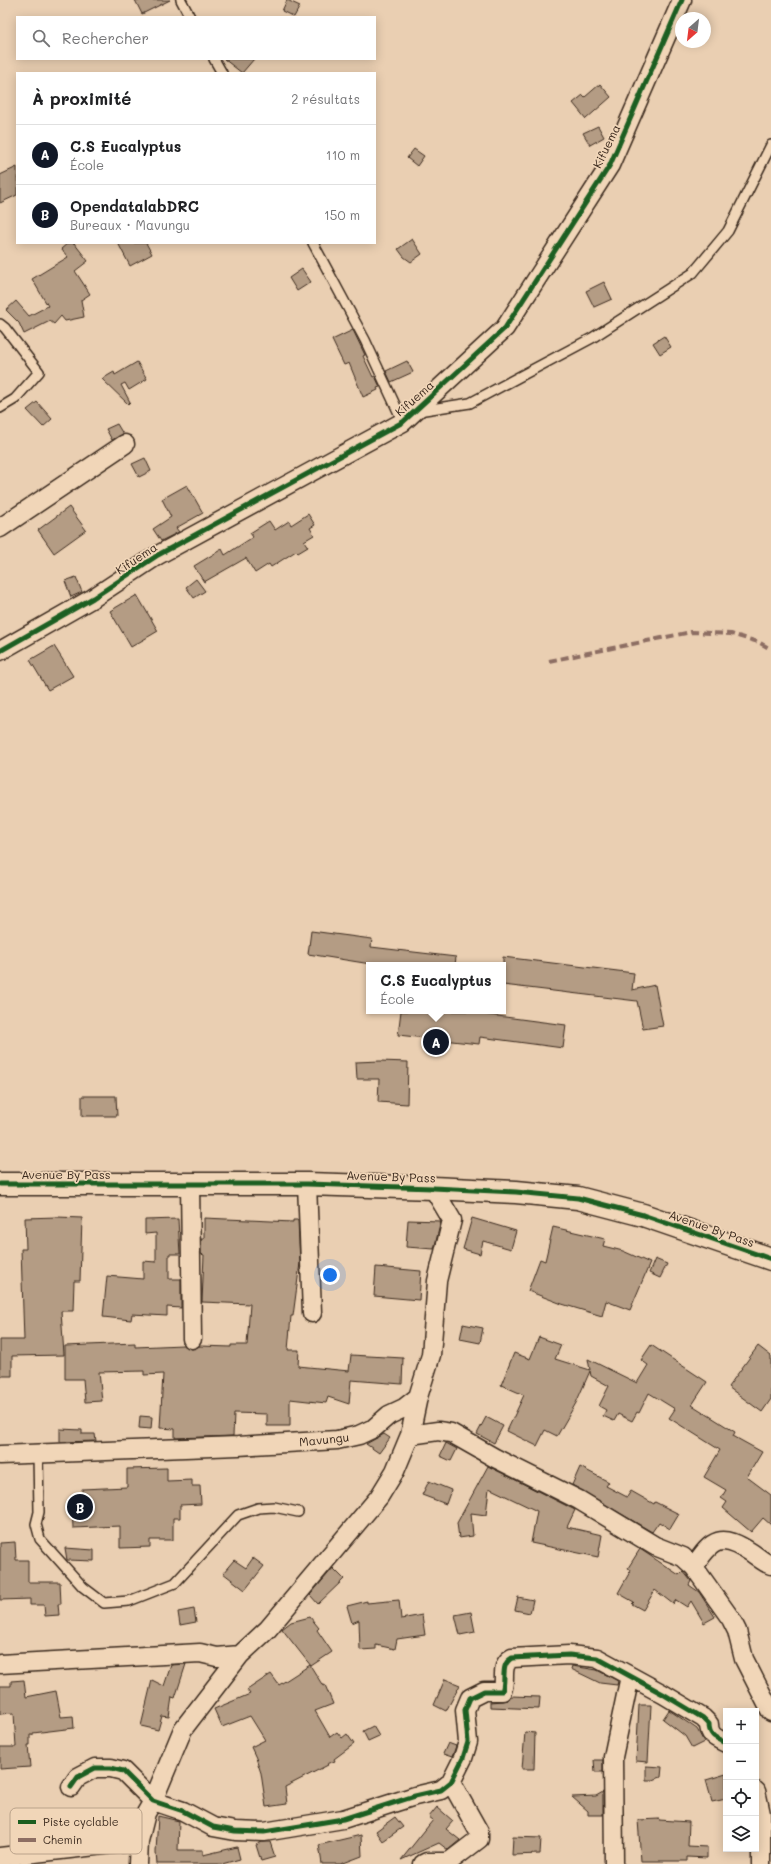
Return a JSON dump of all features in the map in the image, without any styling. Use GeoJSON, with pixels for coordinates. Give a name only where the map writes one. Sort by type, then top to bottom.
{"type":"FeatureCollection","features":[{"type":"Feature","properties":{"kind":"highway","name":"Avenue By Pass"},"geometry":{"type":"LineString","coordinates":[[0,1184],[307,1184],[516,1192],[578,1198],[643,1215],[771,1259]]}},
{"type":"Feature","properties":{"kind":"street","name":"Kifuema"},"geometry":{"type":"LineString","coordinates":[[0,651],[93,598],[158,555],[409,417],[506,328],[610,165],[682,0]]}},
{"type":"Feature","properties":{"kind":"street"},"geometry":{"type":"LineString","coordinates":[[0,528],[125,444]]}},
{"type":"Feature","properties":{"kind":"street"},"geometry":{"type":"LineString","coordinates":[[190,1183],[192,1339]]}},
{"type":"Feature","properties":{"kind":"street"},"geometry":{"type":"LineString","coordinates":[[307,1184],[312,1313]]}},
{"type":"Feature","properties":{"kind":"street"},"geometry":{"type":"LineString","coordinates":[[142,1829],[146,1813],[153,1801],[183,1729],[240,1655],[268,1629],[378,1497],[395,1470],[410,1435],[418,1397],[431,1355],[437,1281],[452,1220],[433,1188]]}},
{"type":"Feature","properties":{"kind":"street","name":"Mavungu"},"geometry":{"type":"LineString","coordinates":[[0,1455],[238,1446],[337,1440],[359,1435],[374,1428],[389,1415],[404,1408],[418,1397]]}},
{"type":"Feature","properties":{"kind":"street"},"geometry":{"type":"LineString","coordinates":[[410,1435],[438,1431],[451,1433],[496,1458],[579,1500],[655,1546],[684,1557],[694,1567],[731,1619],[737,1631],[744,1659],[771,1712]]}},
{"type":"Feature","properties":{"kind":"street"},"geometry":{"type":"LineString","coordinates":[[694,1567],[705,1549],[713,1543],[724,1541],[739,1545],[767,1564],[771,1564]]}},
{"type":"Feature","properties":{"kind":"street"},"geometry":{"type":"LineString","coordinates":[[0,1664],[200,1653],[217,1656],[240,1655]]}},
{"type":"Feature","properties":{"kind":"street"},"geometry":{"type":"LineString","coordinates":[[71,1787],[78,1777],[95,1768],[111,1768],[123,1771],[153,1801],[183,1811],[214,1827],[235,1831],[264,1832],[343,1819],[415,1796],[441,1790],[451,1782],[463,1758],[468,1742],[466,1705],[470,1698],[484,1691],[502,1691],[505,1685],[504,1667],[507,1661],[512,1658],[569,1655],[598,1658],[703,1718],[708,1724],[709,1731],[713,1736],[723,1741]]}},
{"type":"Feature","properties":{"kind":"street"},"geometry":{"type":"LineString","coordinates":[[614,1864],[613,1757],[630,1676]]}},
{"type":"Feature","properties":{"kind":"street"},"geometry":{"type":"LineString","coordinates":[[424,1864],[427,1862],[449,1862],[479,1838],[479,1832],[451,1782]]}},
{"type":"Feature","properties":{"kind":"street"},"geometry":{"type":"LineString","coordinates":[[759,1805],[761,1814],[761,1864]]}},
{"type":"Feature","properties":{"kind":"street"},"geometry":{"type":"LineString","coordinates":[[0,1857],[26,1854]]}},
{"type":"Feature","properties":{"kind":"street"},"geometry":{"type":"LineString","coordinates":[[138,1854],[138,1864]]}},
{"type":"Feature","properties":{"kind":"lane"},"geometry":{"type":"LineString","coordinates":[[181,0],[189,16]]}},
{"type":"Feature","properties":{"kind":"lane"},"geometry":{"type":"LineString","coordinates":[[215,60],[221,72]]}},
{"type":"Feature","properties":{"kind":"lane"},"geometry":{"type":"LineString","coordinates":[[314,244],[364,340],[409,417],[470,403],[592,338],[693,273],[728,231],[771,145]]}},
{"type":"Feature","properties":{"kind":"lane"},"geometry":{"type":"LineString","coordinates":[[0,324],[5,328],[39,372],[15,399],[0,408]]}},
{"type":"Feature","properties":{"kind":"lane"},"geometry":{"type":"LineString","coordinates":[[38,1454],[39,1512],[36,1524],[40,1539],[83,1587],[104,1604],[129,1601],[175,1583],[238,1515],[258,1508],[274,1507],[298,1512]]}},
{"type":"Feature","properties":{"kind":"building"},"geometry":{"type":"Polygon","coordinates":[[[135,0],[170,0],[142,14],[135,0]]]}},
{"type":"Feature","properties":{"kind":"building"},"geometry":{"type":"Polygon","coordinates":[[[287,0],[300,6],[295,16],[282,11],[287,0]]]}},
{"type":"Feature","properties":{"kind":"building"},"geometry":{"type":"Polygon","coordinates":[[[225,60],[253,60],[243,72],[241,72],[225,60]]]}},
{"type":"Feature","properties":{"kind":"building"},"geometry":{"type":"Polygon","coordinates":[[[600,84],[611,97],[586,119],[573,103],[583,95],[585,97],[600,84]]]}},
{"type":"Feature","properties":{"kind":"building"},"geometry":{"type":"Polygon","coordinates":[[[598,126],[604,137],[590,145],[583,133],[598,126]]]}},
{"type":"Feature","properties":{"kind":"building"},"geometry":{"type":"Polygon","coordinates":[[[414,149],[424,156],[417,166],[407,158],[414,149]]]}},
{"type":"Feature","properties":{"kind":"building"},"geometry":{"type":"Polygon","coordinates":[[[16,167],[16,195],[0,203],[0,175],[16,167]]]}},
{"type":"Feature","properties":{"kind":"building"},"geometry":{"type":"Polygon","coordinates":[[[412,239],[422,254],[411,262],[404,257],[398,249],[412,239]]]}},
{"type":"Feature","properties":{"kind":"building"},"geometry":{"type":"Polygon","coordinates":[[[67,244],[75,244],[88,261],[75,271],[90,294],[81,300],[84,317],[65,321],[61,316],[54,324],[50,321],[24,334],[19,323],[6,310],[16,301],[29,316],[48,306],[32,279],[68,257],[61,249],[67,244]]]}},
{"type":"Feature","properties":{"kind":"building"},"geometry":{"type":"Polygon","coordinates":[[[119,244],[147,244],[152,254],[130,266],[119,244]]]}},
{"type":"Feature","properties":{"kind":"building"},"geometry":{"type":"Polygon","coordinates":[[[302,269],[311,282],[297,291],[289,278],[302,269]]]}},
{"type":"Feature","properties":{"kind":"building"},"geometry":{"type":"Polygon","coordinates":[[[604,282],[612,299],[594,307],[586,291],[604,282]]]}},
{"type":"Feature","properties":{"kind":"building"},"geometry":{"type":"Polygon","coordinates":[[[353,330],[365,355],[363,356],[373,377],[375,376],[380,387],[377,388],[378,390],[363,397],[349,363],[344,365],[332,340],[353,330]]]}},
{"type":"Feature","properties":{"kind":"building"},"geometry":{"type":"Polygon","coordinates":[[[664,336],[671,347],[660,354],[653,343],[664,336]]]}},
{"type":"Feature","properties":{"kind":"building"},"geometry":{"type":"Polygon","coordinates":[[[407,361],[413,372],[391,382],[386,371],[407,361]]]}},
{"type":"Feature","properties":{"kind":"building"},"geometry":{"type":"Polygon","coordinates":[[[137,362],[147,379],[129,390],[125,383],[121,385],[130,402],[128,404],[102,379],[114,372],[115,375],[137,362]]]}},
{"type":"Feature","properties":{"kind":"building"},"geometry":{"type":"Polygon","coordinates":[[[37,402],[52,419],[43,427],[27,410],[37,402]]]}},
{"type":"Feature","properties":{"kind":"building"},"geometry":{"type":"Polygon","coordinates":[[[117,424],[123,434],[112,440],[106,429],[117,424]]]}},
{"type":"Feature","properties":{"kind":"building"},"geometry":{"type":"Polygon","coordinates":[[[145,458],[151,471],[139,477],[132,464],[145,458]]]}},
{"type":"Feature","properties":{"kind":"building"},"geometry":{"type":"Polygon","coordinates":[[[187,485],[203,513],[176,528],[179,532],[161,541],[153,529],[171,517],[162,499],[187,485]]]}},
{"type":"Feature","properties":{"kind":"building"},"geometry":{"type":"Polygon","coordinates":[[[69,507],[86,530],[54,553],[38,530],[69,507]]]}},
{"type":"Feature","properties":{"kind":"building"},"geometry":{"type":"Polygon","coordinates":[[[308,514],[315,525],[310,528],[314,535],[304,541],[308,547],[298,553],[296,551],[271,567],[269,564],[255,573],[246,558],[204,582],[194,566],[222,549],[225,555],[253,537],[250,533],[269,521],[275,530],[289,521],[291,525],[308,514]]]}},
{"type":"Feature","properties":{"kind":"building"},"geometry":{"type":"Polygon","coordinates":[[[76,577],[82,592],[71,597],[65,581],[76,577]]]}},
{"type":"Feature","properties":{"kind":"building"},"geometry":{"type":"Polygon","coordinates":[[[196,579],[205,591],[194,598],[186,587],[196,579]]]}},
{"type":"Feature","properties":{"kind":"building"},"geometry":{"type":"Polygon","coordinates":[[[137,595],[158,631],[131,647],[110,611],[137,595]]]}},
{"type":"Feature","properties":{"kind":"building"},"geometry":{"type":"Polygon","coordinates":[[[54,646],[73,676],[48,690],[30,660],[54,646]]]}},
{"type":"Feature","properties":{"kind":"building"},"geometry":{"type":"Polygon","coordinates":[[[311,931],[372,939],[371,947],[456,957],[455,962],[366,962],[366,963],[308,954],[311,931]]]}},
{"type":"Feature","properties":{"kind":"building"},"geometry":{"type":"Polygon","coordinates":[[[503,957],[634,973],[632,990],[655,985],[663,1026],[643,1029],[637,1001],[506,985],[506,962],[503,962],[503,957]]]}},
{"type":"Feature","properties":{"kind":"building"},"geometry":{"type":"Polygon","coordinates":[[[401,1014],[482,1014],[566,1025],[563,1048],[480,1037],[479,1044],[398,1035],[401,1014]]]}},
{"type":"Feature","properties":{"kind":"building"},"geometry":{"type":"Polygon","coordinates":[[[356,1062],[408,1062],[407,1104],[378,1102],[379,1079],[357,1079],[356,1062]]]}},
{"type":"Feature","properties":{"kind":"building"},"geometry":{"type":"Polygon","coordinates":[[[82,1096],[116,1096],[117,1116],[82,1116],[82,1096]]]}},
{"type":"Feature","properties":{"kind":"building"},"geometry":{"type":"Polygon","coordinates":[[[25,1218],[82,1218],[80,1281],[74,1281],[73,1311],[61,1311],[64,1355],[12,1356],[12,1376],[0,1376],[0,1340],[24,1340],[21,1249],[26,1249],[25,1218]]]}},
{"type":"Feature","properties":{"kind":"building"},"geometry":{"type":"Polygon","coordinates":[[[204,1218],[293,1222],[293,1220],[298,1220],[300,1263],[293,1316],[291,1316],[288,1350],[299,1350],[298,1366],[349,1371],[351,1355],[403,1358],[402,1384],[351,1380],[349,1404],[328,1397],[326,1403],[290,1399],[290,1426],[267,1426],[267,1414],[234,1413],[233,1436],[175,1438],[175,1429],[160,1428],[163,1374],[144,1375],[144,1371],[99,1372],[102,1401],[85,1402],[83,1379],[65,1379],[65,1346],[135,1343],[135,1347],[183,1345],[192,1349],[200,1346],[231,1347],[231,1345],[247,1345],[250,1304],[202,1302],[204,1255],[201,1254],[201,1239],[204,1239],[204,1218]]]}},
{"type":"Feature","properties":{"kind":"building"},"geometry":{"type":"Polygon","coordinates":[[[472,1218],[516,1231],[511,1249],[483,1241],[480,1254],[463,1249],[472,1218]]]}},
{"type":"Feature","properties":{"kind":"building"},"geometry":{"type":"Polygon","coordinates":[[[178,1219],[180,1254],[169,1254],[169,1279],[181,1279],[181,1308],[167,1307],[167,1316],[132,1314],[131,1320],[103,1317],[107,1276],[143,1279],[143,1261],[156,1262],[156,1233],[145,1234],[145,1220],[178,1219]]]}},
{"type":"Feature","properties":{"kind":"building"},"geometry":{"type":"Polygon","coordinates":[[[408,1220],[441,1221],[434,1249],[406,1247],[408,1220]]]}},
{"type":"Feature","properties":{"kind":"building"},"geometry":{"type":"Polygon","coordinates":[[[553,1227],[605,1239],[603,1246],[623,1251],[650,1263],[630,1310],[606,1301],[602,1316],[562,1304],[528,1291],[540,1259],[545,1261],[553,1227]]]}},
{"type":"Feature","properties":{"kind":"building"},"geometry":{"type":"Polygon","coordinates":[[[655,1259],[667,1264],[660,1278],[649,1273],[655,1259]]]}},
{"type":"Feature","properties":{"kind":"building"},"geometry":{"type":"Polygon","coordinates":[[[376,1267],[421,1271],[419,1300],[374,1296],[376,1267]]]}},
{"type":"Feature","properties":{"kind":"building"},"geometry":{"type":"Polygon","coordinates":[[[463,1324],[483,1328],[480,1343],[460,1339],[463,1324]]]}},
{"type":"Feature","properties":{"kind":"building"},"geometry":{"type":"Polygon","coordinates":[[[539,1337],[561,1345],[555,1359],[590,1370],[588,1359],[637,1383],[648,1365],[641,1360],[651,1345],[707,1382],[692,1405],[735,1432],[733,1436],[762,1452],[747,1477],[771,1495],[771,1525],[763,1518],[751,1532],[723,1508],[727,1502],[721,1498],[726,1490],[704,1477],[720,1450],[669,1418],[675,1409],[649,1393],[639,1413],[637,1412],[632,1421],[618,1414],[614,1421],[603,1416],[606,1410],[599,1406],[609,1386],[591,1376],[590,1371],[576,1403],[557,1436],[545,1430],[537,1446],[507,1431],[524,1395],[501,1385],[514,1353],[530,1359],[539,1337]]]}},
{"type":"Feature","properties":{"kind":"building"},"geometry":{"type":"Polygon","coordinates":[[[758,1346],[771,1356],[771,1399],[762,1412],[728,1387],[758,1346]]]}},
{"type":"Feature","properties":{"kind":"building"},"geometry":{"type":"Polygon","coordinates":[[[140,1416],[152,1417],[151,1429],[139,1428],[140,1416]]]}},
{"type":"Feature","properties":{"kind":"building"},"geometry":{"type":"Polygon","coordinates":[[[486,1417],[503,1426],[494,1443],[477,1434],[486,1417]]]}},
{"type":"Feature","properties":{"kind":"building"},"geometry":{"type":"Polygon","coordinates":[[[60,1429],[82,1430],[82,1434],[95,1434],[96,1441],[60,1442],[60,1429]]]}},
{"type":"Feature","properties":{"kind":"building"},"geometry":{"type":"Polygon","coordinates":[[[384,1434],[390,1438],[379,1453],[366,1444],[384,1434]]]}},
{"type":"Feature","properties":{"kind":"building"},"geometry":{"type":"Polygon","coordinates":[[[446,1443],[457,1449],[451,1461],[440,1456],[446,1443]]]}},
{"type":"Feature","properties":{"kind":"building"},"geometry":{"type":"Polygon","coordinates":[[[488,1466],[575,1510],[567,1527],[602,1535],[598,1557],[531,1543],[537,1511],[489,1488],[486,1515],[471,1513],[473,1536],[459,1538],[457,1523],[488,1466]]]}},
{"type":"Feature","properties":{"kind":"building"},"geometry":{"type":"Polygon","coordinates":[[[580,1467],[609,1482],[606,1486],[627,1497],[631,1491],[654,1504],[655,1502],[679,1514],[670,1529],[659,1522],[652,1532],[572,1485],[580,1467]]]}},
{"type":"Feature","properties":{"kind":"building"},"geometry":{"type":"Polygon","coordinates":[[[167,1468],[167,1481],[192,1480],[192,1486],[200,1486],[201,1504],[180,1505],[180,1518],[173,1518],[173,1540],[150,1540],[150,1547],[120,1548],[120,1526],[73,1528],[72,1500],[82,1500],[82,1489],[127,1487],[127,1469],[167,1468]]]}},
{"type":"Feature","properties":{"kind":"building"},"geometry":{"type":"Polygon","coordinates":[[[429,1481],[451,1490],[446,1504],[422,1495],[429,1481]]]}},
{"type":"Feature","properties":{"kind":"building"},"geometry":{"type":"Polygon","coordinates":[[[15,1542],[16,1560],[28,1560],[28,1582],[60,1582],[61,1604],[58,1604],[59,1615],[45,1616],[44,1605],[30,1605],[30,1599],[0,1600],[0,1543],[15,1542]]]}},
{"type":"Feature","properties":{"kind":"building"},"geometry":{"type":"Polygon","coordinates":[[[65,1548],[94,1550],[94,1561],[67,1560],[65,1548]]]}},
{"type":"Feature","properties":{"kind":"building"},"geometry":{"type":"Polygon","coordinates":[[[640,1549],[679,1575],[683,1571],[691,1581],[689,1585],[699,1592],[715,1617],[704,1623],[691,1601],[687,1607],[676,1600],[673,1604],[655,1590],[643,1610],[632,1604],[634,1602],[618,1593],[631,1570],[628,1568],[640,1549]]]}},
{"type":"Feature","properties":{"kind":"building"},"geometry":{"type":"Polygon","coordinates":[[[253,1558],[264,1566],[245,1590],[223,1573],[234,1560],[246,1568],[253,1558]]]}},
{"type":"Feature","properties":{"kind":"building"},"geometry":{"type":"Polygon","coordinates":[[[333,1568],[344,1579],[318,1604],[310,1595],[333,1568]]]}},
{"type":"Feature","properties":{"kind":"building"},"geometry":{"type":"Polygon","coordinates":[[[518,1597],[533,1600],[530,1613],[515,1610],[518,1597]]]}},
{"type":"Feature","properties":{"kind":"building"},"geometry":{"type":"Polygon","coordinates":[[[399,1600],[401,1619],[422,1615],[425,1635],[397,1639],[395,1649],[376,1645],[376,1649],[360,1650],[359,1620],[352,1623],[347,1606],[367,1601],[367,1603],[399,1600]]]}},
{"type":"Feature","properties":{"kind":"building"},"geometry":{"type":"Polygon","coordinates":[[[194,1609],[196,1622],[180,1625],[178,1612],[194,1609]]]}},
{"type":"Feature","properties":{"kind":"building"},"geometry":{"type":"Polygon","coordinates":[[[471,1612],[475,1632],[460,1635],[455,1615],[471,1612]]]}},
{"type":"Feature","properties":{"kind":"building"},"geometry":{"type":"Polygon","coordinates":[[[310,1617],[319,1628],[317,1630],[332,1652],[311,1666],[282,1629],[291,1622],[310,1617]]]}},
{"type":"Feature","properties":{"kind":"building"},"geometry":{"type":"Polygon","coordinates":[[[186,1664],[175,1698],[172,1697],[169,1717],[162,1716],[158,1730],[141,1726],[152,1680],[164,1686],[171,1665],[186,1664]]]}},
{"type":"Feature","properties":{"kind":"building"},"geometry":{"type":"Polygon","coordinates":[[[310,1665],[323,1686],[325,1685],[333,1704],[315,1711],[330,1737],[337,1732],[342,1738],[347,1734],[354,1744],[334,1759],[335,1761],[285,1787],[287,1804],[266,1807],[261,1773],[251,1747],[265,1740],[250,1716],[222,1727],[214,1709],[250,1694],[247,1690],[271,1674],[279,1685],[310,1665]]]}},
{"type":"Feature","properties":{"kind":"building"},"geometry":{"type":"Polygon","coordinates":[[[572,1666],[597,1670],[618,1681],[617,1685],[600,1683],[571,1669],[572,1666]]]}},
{"type":"Feature","properties":{"kind":"building"},"geometry":{"type":"Polygon","coordinates":[[[445,1679],[460,1685],[446,1711],[434,1705],[445,1679]]]}},
{"type":"Feature","properties":{"kind":"building"},"geometry":{"type":"Polygon","coordinates":[[[24,1680],[26,1697],[56,1691],[61,1717],[73,1716],[74,1728],[33,1733],[33,1735],[30,1735],[30,1745],[28,1745],[30,1767],[0,1769],[0,1747],[16,1747],[14,1713],[0,1714],[0,1686],[11,1686],[11,1681],[24,1680]]]}},
{"type":"Feature","properties":{"kind":"building"},"geometry":{"type":"Polygon","coordinates":[[[511,1696],[540,1697],[539,1709],[490,1707],[490,1702],[508,1700],[511,1696]]]}},
{"type":"Feature","properties":{"kind":"building"},"geometry":{"type":"Polygon","coordinates":[[[639,1705],[651,1705],[648,1762],[636,1761],[639,1705]]]}},
{"type":"Feature","properties":{"kind":"building"},"geometry":{"type":"Polygon","coordinates":[[[669,1710],[697,1729],[704,1742],[692,1748],[685,1736],[663,1719],[669,1710]]]}},
{"type":"Feature","properties":{"kind":"building"},"geometry":{"type":"Polygon","coordinates":[[[373,1726],[379,1736],[368,1741],[363,1731],[373,1726]]]}},
{"type":"Feature","properties":{"kind":"building"},"geometry":{"type":"Polygon","coordinates":[[[525,1732],[535,1733],[534,1769],[522,1769],[525,1732]]]}},
{"type":"Feature","properties":{"kind":"building"},"geometry":{"type":"Polygon","coordinates":[[[448,1743],[456,1746],[452,1757],[443,1754],[448,1743]]]}},
{"type":"Feature","properties":{"kind":"building"},"geometry":{"type":"Polygon","coordinates":[[[594,1760],[603,1760],[603,1772],[595,1772],[594,1760]]]}},
{"type":"Feature","properties":{"kind":"building"},"geometry":{"type":"Polygon","coordinates":[[[646,1766],[662,1767],[661,1777],[653,1780],[646,1780],[646,1766]]]}},
{"type":"Feature","properties":{"kind":"building"},"geometry":{"type":"Polygon","coordinates":[[[723,1775],[723,1800],[712,1802],[706,1780],[723,1775]]]}},
{"type":"Feature","properties":{"kind":"building"},"geometry":{"type":"Polygon","coordinates":[[[603,1792],[603,1815],[588,1815],[588,1811],[572,1797],[596,1796],[603,1792]]]}},
{"type":"Feature","properties":{"kind":"building"},"geometry":{"type":"Polygon","coordinates":[[[437,1807],[453,1821],[446,1829],[460,1840],[448,1850],[439,1843],[401,1860],[433,1820],[429,1817],[437,1807]]]}},
{"type":"Feature","properties":{"kind":"building"},"geometry":{"type":"Polygon","coordinates":[[[158,1816],[179,1821],[178,1850],[203,1850],[203,1855],[237,1847],[240,1859],[222,1864],[157,1864],[156,1852],[158,1816]]]}},
{"type":"Feature","properties":{"kind":"building"},"geometry":{"type":"Polygon","coordinates":[[[395,1817],[403,1827],[383,1841],[376,1831],[395,1817]]]}},
{"type":"Feature","properties":{"kind":"building"},"geometry":{"type":"Polygon","coordinates":[[[659,1819],[689,1822],[688,1846],[707,1847],[707,1858],[687,1857],[687,1861],[641,1861],[638,1820],[659,1819]]]}},
{"type":"Feature","properties":{"kind":"building"},"geometry":{"type":"Polygon","coordinates":[[[361,1835],[362,1856],[341,1864],[322,1864],[319,1845],[361,1835]]]}},
{"type":"Feature","properties":{"kind":"building"},"geometry":{"type":"Polygon","coordinates":[[[513,1837],[541,1838],[540,1854],[512,1855],[513,1837]]]}},
{"type":"Feature","properties":{"kind":"building"},"geometry":{"type":"Polygon","coordinates":[[[262,1842],[270,1842],[275,1857],[261,1861],[256,1845],[262,1842]]]}},
{"type":"Feature","properties":{"kind":"marked path"},"geometry":{"type":"LineString","coordinates":[[549,661],[691,632],[731,634],[758,642],[771,649]]}},
{"type":"Feature","properties":{"kind":"cycle path"},"geometry":{"type":"LineString","coordinates":[[0,651],[93,598],[158,555],[403,422],[505,328],[610,165],[682,0]]}},
{"type":"Feature","properties":{"kind":"cycle path"},"geometry":{"type":"LineString","coordinates":[[0,1184],[307,1184],[516,1192],[578,1198],[643,1215],[771,1259]]}},
{"type":"Feature","properties":{"kind":"cycle path"},"geometry":{"type":"LineString","coordinates":[[71,1787],[78,1777],[95,1768],[111,1768],[123,1771],[153,1801],[183,1811],[213,1827],[235,1831],[264,1832],[343,1819],[415,1796],[441,1790],[451,1782],[463,1758],[468,1742],[465,1710],[470,1698],[484,1691],[502,1691],[504,1669],[508,1661],[512,1658],[569,1655],[597,1658],[703,1718],[709,1724],[712,1734],[723,1742]]}},
{"type":"Feature","properties":{"kind":"place","name":"C.S Eucalyptus"},"geometry":{"type":"Point","coordinates":[436,1042]}},
{"type":"Feature","properties":{"kind":"place","name":"OpendatalabDRC"},"geometry":{"type":"Point","coordinates":[80,1507]}}]}
